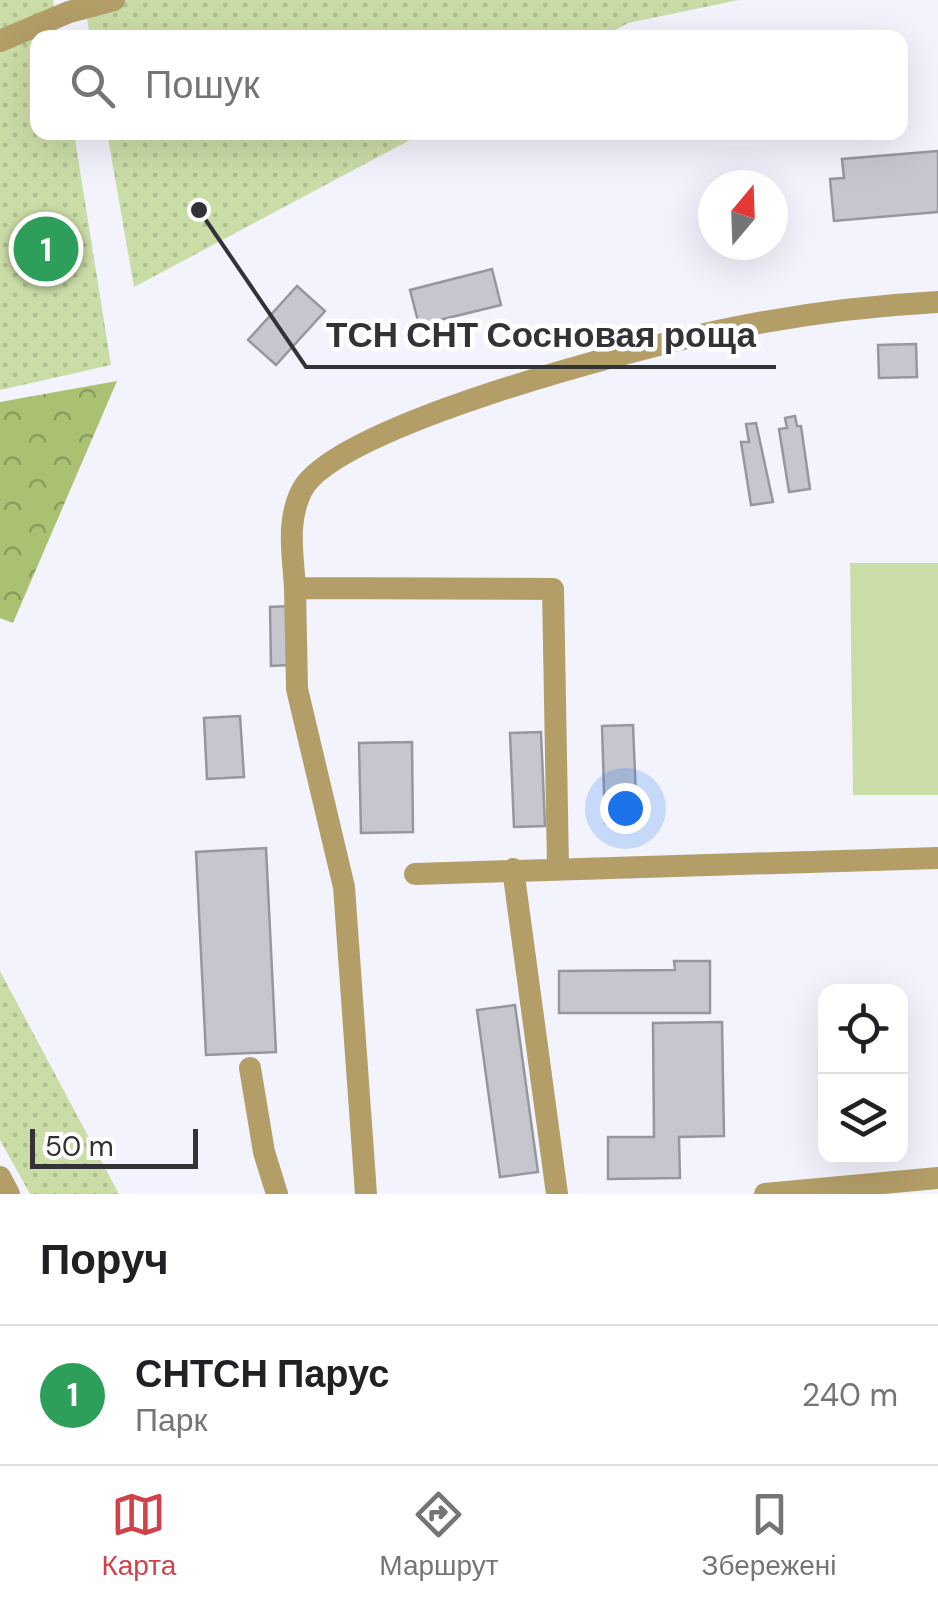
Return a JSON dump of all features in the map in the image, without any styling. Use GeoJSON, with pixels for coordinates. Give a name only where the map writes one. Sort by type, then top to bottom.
{"type":"FeatureCollection","features":[{"type":"Feature","properties":{"kind":"street"},"geometry":{"type":"LineString","coordinates":[[0,42],[68,6],[114,0]]}},
{"type":"Feature","properties":{"kind":"street"},"geometry":{"type":"LineString","coordinates":[[366,1194],[344,887],[297,689],[291,523],[303,488],[328,462],[373,436],[475,398],[720,331],[938,302]]}},
{"type":"Feature","properties":{"kind":"street"},"geometry":{"type":"LineString","coordinates":[[294,588],[553,589],[558,867]]}},
{"type":"Feature","properties":{"kind":"street"},"geometry":{"type":"LineString","coordinates":[[414,874],[938,858]]}},
{"type":"Feature","properties":{"kind":"street"},"geometry":{"type":"LineString","coordinates":[[513,870],[557,1194]]}},
{"type":"Feature","properties":{"kind":"street"},"geometry":{"type":"LineString","coordinates":[[250,1068],[264,1152],[277,1194]]}},
{"type":"Feature","properties":{"kind":"street"},"geometry":{"type":"LineString","coordinates":[[0,1177],[9,1194]]}},
{"type":"Feature","properties":{"kind":"street"},"geometry":{"type":"LineString","coordinates":[[765,1194],[938,1178]]}},
{"type":"Feature","properties":{"kind":"green space"},"geometry":{"type":"Polygon","coordinates":[[[0,0],[53,0],[58,30],[30,30],[30,140],[75,140],[111,365],[0,390],[0,0]]]}},
{"type":"Feature","properties":{"kind":"green space"},"geometry":{"type":"Polygon","coordinates":[[[84,0],[739,0],[628,23],[615,30],[89,30],[84,0]]]}},
{"type":"Feature","properties":{"kind":"green space"},"geometry":{"type":"Polygon","coordinates":[[[108,140],[410,140],[134,287],[108,140]]]}},
{"type":"Feature","properties":{"kind":"green space"},"geometry":{"type":"Polygon","coordinates":[[[117,381],[13,623],[0,618],[0,402],[117,381]]]}},
{"type":"Feature","properties":{"kind":"green space"},"geometry":{"type":"Polygon","coordinates":[[[850,563],[938,563],[938,795],[853,795],[850,563]]]}},
{"type":"Feature","properties":{"kind":"green space"},"geometry":{"type":"Polygon","coordinates":[[[0,971],[119,1194],[30,1194],[0,1140],[0,971]]]}},
{"type":"Feature","properties":{"kind":"building"},"geometry":{"type":"Polygon","coordinates":[[[938,151],[938,212],[834,221],[830,179],[844,178],[842,159],[938,151]]]}},
{"type":"Feature","properties":{"kind":"building"},"geometry":{"type":"Polygon","coordinates":[[[492,269],[501,305],[419,325],[410,290],[492,269]]]}},
{"type":"Feature","properties":{"kind":"building"},"geometry":{"type":"Polygon","coordinates":[[[297,286],[325,311],[276,365],[248,340],[297,286]]]}},
{"type":"Feature","properties":{"kind":"building"},"geometry":{"type":"Polygon","coordinates":[[[916,344],[917,377],[879,378],[878,345],[916,344]]]}},
{"type":"Feature","properties":{"kind":"building"},"geometry":{"type":"Polygon","coordinates":[[[795,416],[797,426],[801,426],[810,489],[789,492],[779,429],[787,428],[785,418],[795,416]]]}},
{"type":"Feature","properties":{"kind":"building"},"geometry":{"type":"Polygon","coordinates":[[[756,423],[773,502],[751,505],[741,442],[749,442],[746,424],[756,423]]]}},
{"type":"Feature","properties":{"kind":"building"},"geometry":{"type":"Polygon","coordinates":[[[289,606],[289,665],[271,666],[270,607],[289,606]]]}},
{"type":"Feature","properties":{"kind":"building"},"geometry":{"type":"Polygon","coordinates":[[[240,716],[244,777],[207,779],[204,718],[240,716]]]}},
{"type":"Feature","properties":{"kind":"building"},"geometry":{"type":"Polygon","coordinates":[[[633,725],[637,822],[605,823],[602,726],[633,725]]]}},
{"type":"Feature","properties":{"kind":"building"},"geometry":{"type":"Polygon","coordinates":[[[541,732],[545,826],[514,827],[510,733],[541,732]]]}},
{"type":"Feature","properties":{"kind":"building"},"geometry":{"type":"Polygon","coordinates":[[[412,742],[413,832],[361,833],[359,743],[412,742]]]}},
{"type":"Feature","properties":{"kind":"building"},"geometry":{"type":"Polygon","coordinates":[[[266,848],[276,1052],[206,1055],[196,852],[266,848]]]}},
{"type":"Feature","properties":{"kind":"building"},"geometry":{"type":"Polygon","coordinates":[[[674,961],[710,961],[710,1013],[559,1013],[559,971],[675,970],[674,961]]]}},
{"type":"Feature","properties":{"kind":"building"},"geometry":{"type":"Polygon","coordinates":[[[515,1005],[538,1172],[500,1177],[477,1010],[515,1005]]]}},
{"type":"Feature","properties":{"kind":"building"},"geometry":{"type":"Polygon","coordinates":[[[722,1022],[724,1136],[679,1137],[680,1178],[608,1179],[608,1137],[654,1137],[653,1023],[722,1022]]]}},
{"type":"Feature","properties":{"kind":"place","name":"ТСН СНТ Сосновая роща"},"geometry":{"type":"Point","coordinates":[199,210]}},
{"type":"Feature","properties":{"kind":"place","name":"СНТСН Парус"},"geometry":{"type":"Point","coordinates":[46,249]}}]}
